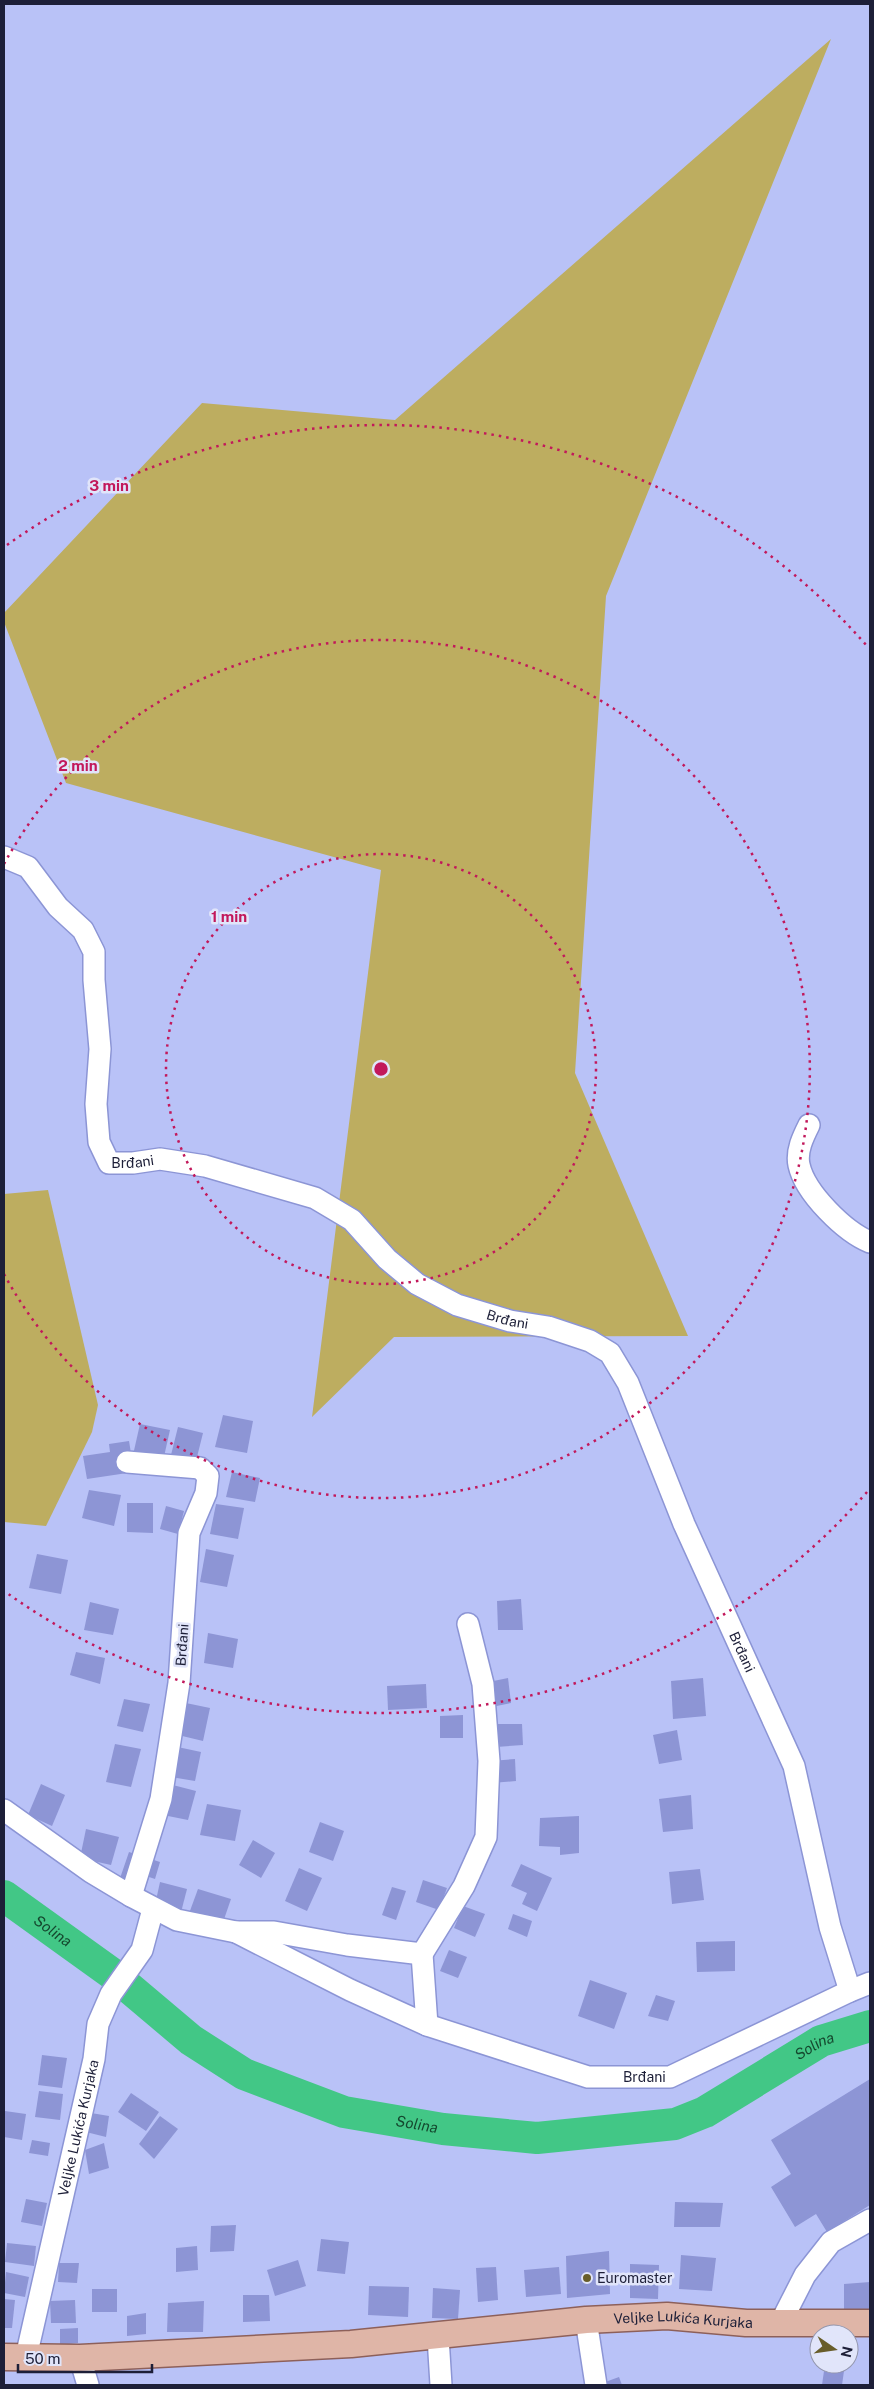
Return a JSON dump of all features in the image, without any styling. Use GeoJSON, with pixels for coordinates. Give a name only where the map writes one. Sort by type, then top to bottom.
{"type":"FeatureCollection","features":[{"type":"Feature","properties":{"kind":"main road","name":"Veljke Lukića Kurjaka"},"geometry":{"type":"LineString","coordinates":[[15,2357],[80,2358],[351,2344],[438,2337],[586,2320],[667,2316],[746,2323],[870,2322]]}},
{"type":"Feature","properties":{"kind":"street","name":"Brđani"},"geometry":{"type":"LineString","coordinates":[[4,857],[28,867],[58,907],[83,930],[94,952],[94,980],[100,1048],[96,1104],[99,1142],[109,1163],[133,1163],[160,1159],[205,1166],[315,1198],[352,1220],[387,1259],[417,1284],[457,1305],[510,1322],[548,1327],[590,1341],[610,1353],[628,1383],[684,1524],[794,1766],[830,1927],[850,1990]]}},
{"type":"Feature","properties":{"kind":"street"},"geometry":{"type":"LineString","coordinates":[[809,1125],[800,1143],[799,1164],[808,1187],[827,1211],[870,1242]]}},
{"type":"Feature","properties":{"kind":"street","name":"Brđani"},"geometry":{"type":"LineString","coordinates":[[126,1462],[200,1468],[208,1476],[206,1493],[189,1533],[179,1683],[161,1800],[131,1896]]}},
{"type":"Feature","properties":{"kind":"street"},"geometry":{"type":"LineString","coordinates":[[427,2024],[422,1954],[464,1886],[486,1837],[490,1761],[483,1684],[468,1624]]}},
{"type":"Feature","properties":{"kind":"street"},"geometry":{"type":"LineString","coordinates":[[4,1810],[91,1872],[177,1920],[236,1932],[274,1932],[347,1945],[422,1954]]}},
{"type":"Feature","properties":{"kind":"street","name":"Veljke Lukića Kurjaka"},"geometry":{"type":"LineString","coordinates":[[15,2357],[92,2068],[98,2024],[111,1994],[142,1950],[153,1908]]}},
{"type":"Feature","properties":{"kind":"street","name":"Brđani"},"geometry":{"type":"LineString","coordinates":[[236,1932],[350,1990],[427,2024],[588,2077],[670,2076],[850,1990],[870,1983]]}},
{"type":"Feature","properties":{"kind":"street"},"geometry":{"type":"LineString","coordinates":[[780,2324],[804,2275],[831,2242],[870,2220]]}},
{"type":"Feature","properties":{"kind":"street"},"geometry":{"type":"LineString","coordinates":[[586,2320],[596,2385]]}},
{"type":"Feature","properties":{"kind":"street"},"geometry":{"type":"LineString","coordinates":[[438,2337],[441,2385]]}},
{"type":"Feature","properties":{"kind":"street"},"geometry":{"type":"LineString","coordinates":[[80,2358],[88,2385]]}},
{"type":"Feature","properties":{"kind":"shaded area"},"geometry":{"type":"Polygon","coordinates":[[[831,39],[606,596],[575,1073],[688,1336],[394,1337],[312,1417],[381,870],[66,783],[4,622],[4,613],[202,403],[395,420],[831,39]]]}},
{"type":"Feature","properties":{"kind":"shaded area"},"geometry":{"type":"Polygon","coordinates":[[[48,1190],[98,1405],[92,1432],[46,1526],[4,1522],[4,1194],[48,1190]]]}},
{"type":"Feature","properties":{"kind":"building"},"geometry":{"type":"Polygon","coordinates":[[[223,1415],[253,1421],[247,1453],[215,1447],[223,1415]]]}},
{"type":"Feature","properties":{"kind":"building"},"geometry":{"type":"Polygon","coordinates":[[[140,1424],[170,1430],[163,1461],[133,1455],[140,1424]]]}},
{"type":"Feature","properties":{"kind":"building"},"geometry":{"type":"Polygon","coordinates":[[[178,1427],[203,1433],[195,1465],[170,1459],[178,1427]]]}},
{"type":"Feature","properties":{"kind":"building"},"geometry":{"type":"Polygon","coordinates":[[[129,1441],[134,1472],[87,1479],[83,1456],[110,1452],[109,1444],[129,1441]]]}},
{"type":"Feature","properties":{"kind":"building"},"geometry":{"type":"Polygon","coordinates":[[[232,1472],[260,1478],[255,1502],[226,1497],[232,1472]]]}},
{"type":"Feature","properties":{"kind":"building"},"geometry":{"type":"Polygon","coordinates":[[[89,1490],[121,1495],[114,1526],[82,1518],[89,1490]]]}},
{"type":"Feature","properties":{"kind":"building"},"geometry":{"type":"Polygon","coordinates":[[[127,1503],[153,1503],[153,1533],[127,1532],[127,1503]]]}},
{"type":"Feature","properties":{"kind":"building"},"geometry":{"type":"Polygon","coordinates":[[[216,1504],[244,1508],[238,1539],[210,1534],[216,1504]]]}},
{"type":"Feature","properties":{"kind":"building"},"geometry":{"type":"Polygon","coordinates":[[[166,1506],[184,1511],[178,1534],[160,1529],[166,1506]]]}},
{"type":"Feature","properties":{"kind":"building"},"geometry":{"type":"Polygon","coordinates":[[[206,1549],[234,1555],[227,1587],[200,1582],[206,1549]]]}},
{"type":"Feature","properties":{"kind":"building"},"geometry":{"type":"Polygon","coordinates":[[[37,1554],[68,1560],[61,1594],[29,1588],[37,1554]]]}},
{"type":"Feature","properties":{"kind":"building"},"geometry":{"type":"Polygon","coordinates":[[[521,1599],[523,1630],[498,1630],[497,1601],[521,1599]]]}},
{"type":"Feature","properties":{"kind":"building"},"geometry":{"type":"Polygon","coordinates":[[[90,1602],[119,1609],[113,1635],[84,1630],[90,1602]]]}},
{"type":"Feature","properties":{"kind":"building"},"geometry":{"type":"Polygon","coordinates":[[[208,1633],[238,1639],[233,1668],[204,1663],[208,1633]]]}},
{"type":"Feature","properties":{"kind":"building"},"geometry":{"type":"Polygon","coordinates":[[[76,1652],[105,1658],[100,1684],[70,1675],[76,1652]]]}},
{"type":"Feature","properties":{"kind":"building"},"geometry":{"type":"Polygon","coordinates":[[[508,1678],[511,1703],[482,1709],[479,1684],[508,1678]]]}},
{"type":"Feature","properties":{"kind":"building"},"geometry":{"type":"Polygon","coordinates":[[[703,1678],[706,1716],[673,1719],[671,1681],[703,1678]]]}},
{"type":"Feature","properties":{"kind":"building"},"geometry":{"type":"Polygon","coordinates":[[[426,1684],[427,1708],[388,1710],[387,1686],[426,1684]]]}},
{"type":"Feature","properties":{"kind":"building"},"geometry":{"type":"Polygon","coordinates":[[[124,1699],[150,1704],[143,1732],[117,1726],[124,1699]]]}},
{"type":"Feature","properties":{"kind":"building"},"geometry":{"type":"Polygon","coordinates":[[[181,1702],[210,1708],[203,1741],[174,1734],[181,1702]]]}},
{"type":"Feature","properties":{"kind":"building"},"geometry":{"type":"Polygon","coordinates":[[[463,1715],[463,1738],[440,1738],[440,1716],[463,1715]]]}},
{"type":"Feature","properties":{"kind":"building"},"geometry":{"type":"Polygon","coordinates":[[[495,1724],[522,1724],[523,1745],[496,1747],[495,1724]]]}},
{"type":"Feature","properties":{"kind":"building"},"geometry":{"type":"Polygon","coordinates":[[[677,1730],[682,1760],[659,1764],[653,1735],[677,1730]]]}},
{"type":"Feature","properties":{"kind":"building"},"geometry":{"type":"Polygon","coordinates":[[[115,1744],[141,1749],[131,1787],[106,1782],[115,1744]]]}},
{"type":"Feature","properties":{"kind":"building"},"geometry":{"type":"Polygon","coordinates":[[[173,1746],[201,1752],[195,1781],[165,1776],[173,1746]]]}},
{"type":"Feature","properties":{"kind":"building"},"geometry":{"type":"Polygon","coordinates":[[[515,1759],[516,1781],[491,1783],[490,1761],[515,1759]]]}},
{"type":"Feature","properties":{"kind":"building"},"geometry":{"type":"Polygon","coordinates":[[[165,1783],[196,1791],[188,1820],[158,1814],[165,1783]]]}},
{"type":"Feature","properties":{"kind":"building"},"geometry":{"type":"Polygon","coordinates":[[[41,1784],[65,1795],[52,1826],[28,1815],[41,1784]]]}},
{"type":"Feature","properties":{"kind":"building"},"geometry":{"type":"Polygon","coordinates":[[[691,1795],[693,1829],[663,1832],[659,1799],[691,1795]]]}},
{"type":"Feature","properties":{"kind":"building"},"geometry":{"type":"Polygon","coordinates":[[[207,1804],[241,1810],[235,1841],[200,1835],[207,1804]]]}},
{"type":"Feature","properties":{"kind":"building"},"geometry":{"type":"Polygon","coordinates":[[[579,1816],[579,1853],[560,1855],[560,1847],[539,1846],[540,1818],[579,1816]]]}},
{"type":"Feature","properties":{"kind":"building"},"geometry":{"type":"Polygon","coordinates":[[[320,1822],[344,1831],[333,1861],[309,1852],[320,1822]]]}},
{"type":"Feature","properties":{"kind":"building"},"geometry":{"type":"Polygon","coordinates":[[[86,1829],[119,1837],[111,1865],[80,1858],[86,1829]]]}},
{"type":"Feature","properties":{"kind":"building"},"geometry":{"type":"Polygon","coordinates":[[[253,1840],[275,1853],[261,1878],[239,1865],[253,1840]]]}},
{"type":"Feature","properties":{"kind":"building"},"geometry":{"type":"Polygon","coordinates":[[[129,1852],[160,1862],[155,1879],[149,1877],[143,1895],[117,1887],[129,1852]]]}},
{"type":"Feature","properties":{"kind":"building"},"geometry":{"type":"Polygon","coordinates":[[[521,1864],[552,1878],[537,1911],[522,1904],[527,1893],[511,1886],[521,1864]]]}},
{"type":"Feature","properties":{"kind":"building"},"geometry":{"type":"Polygon","coordinates":[[[299,1868],[322,1878],[307,1911],[285,1901],[299,1868]]]}},
{"type":"Feature","properties":{"kind":"building"},"geometry":{"type":"Polygon","coordinates":[[[700,1869],[704,1900],[672,1904],[669,1872],[700,1869]]]}},
{"type":"Feature","properties":{"kind":"building"},"geometry":{"type":"Polygon","coordinates":[[[423,1880],[447,1888],[439,1910],[416,1902],[423,1880]]]}},
{"type":"Feature","properties":{"kind":"building"},"geometry":{"type":"Polygon","coordinates":[[[160,1882],[187,1889],[179,1920],[153,1914],[160,1882]]]}},
{"type":"Feature","properties":{"kind":"building"},"geometry":{"type":"Polygon","coordinates":[[[392,1887],[406,1891],[396,1920],[382,1915],[392,1887]]]}},
{"type":"Feature","properties":{"kind":"building"},"geometry":{"type":"Polygon","coordinates":[[[198,1889],[231,1899],[221,1928],[187,1919],[198,1889]]]}},
{"type":"Feature","properties":{"kind":"building"},"geometry":{"type":"Polygon","coordinates":[[[463,1906],[485,1914],[475,1937],[454,1928],[463,1906]]]}},
{"type":"Feature","properties":{"kind":"building"},"geometry":{"type":"Polygon","coordinates":[[[513,1914],[532,1921],[527,1937],[508,1929],[513,1914]]]}},
{"type":"Feature","properties":{"kind":"building"},"geometry":{"type":"Polygon","coordinates":[[[735,1941],[735,1971],[697,1972],[696,1942],[735,1941]]]}},
{"type":"Feature","properties":{"kind":"building"},"geometry":{"type":"Polygon","coordinates":[[[449,1950],[467,1957],[458,1978],[440,1971],[449,1950]]]}},
{"type":"Feature","properties":{"kind":"building"},"geometry":{"type":"Polygon","coordinates":[[[590,1980],[627,1993],[614,2029],[578,2016],[590,1980]]]}},
{"type":"Feature","properties":{"kind":"building"},"geometry":{"type":"Polygon","coordinates":[[[656,1995],[675,2001],[668,2021],[648,2016],[656,1995]]]}},
{"type":"Feature","properties":{"kind":"building"},"geometry":{"type":"Polygon","coordinates":[[[42,2055],[67,2058],[62,2088],[38,2085],[42,2055]]]}},
{"type":"Feature","properties":{"kind":"building"},"geometry":{"type":"Polygon","coordinates":[[[870,2079],[870,2205],[827,2232],[816,2214],[795,2227],[771,2187],[791,2174],[771,2140],[870,2079]]]}},
{"type":"Feature","properties":{"kind":"building"},"geometry":{"type":"Polygon","coordinates":[[[39,2091],[63,2094],[60,2120],[35,2117],[39,2091]]]}},
{"type":"Feature","properties":{"kind":"building"},"geometry":{"type":"Polygon","coordinates":[[[131,2093],[159,2112],[146,2131],[118,2112],[131,2093]]]}},
{"type":"Feature","properties":{"kind":"building"},"geometry":{"type":"Polygon","coordinates":[[[5,2111],[26,2114],[22,2140],[4,2137],[5,2111]]]}},
{"type":"Feature","properties":{"kind":"building"},"geometry":{"type":"Polygon","coordinates":[[[85,2112],[109,2116],[106,2137],[82,2131],[85,2112]]]}},
{"type":"Feature","properties":{"kind":"building"},"geometry":{"type":"Polygon","coordinates":[[[160,2116],[178,2129],[154,2159],[139,2144],[160,2116]]]}},
{"type":"Feature","properties":{"kind":"building"},"geometry":{"type":"Polygon","coordinates":[[[32,2140],[50,2143],[48,2156],[29,2153],[32,2140]]]}},
{"type":"Feature","properties":{"kind":"building"},"geometry":{"type":"Polygon","coordinates":[[[104,2143],[109,2168],[89,2174],[85,2150],[104,2143]]]}},
{"type":"Feature","properties":{"kind":"building"},"geometry":{"type":"Polygon","coordinates":[[[26,2199],[47,2203],[42,2226],[21,2222],[26,2199]]]}},
{"type":"Feature","properties":{"kind":"building"},"geometry":{"type":"Polygon","coordinates":[[[675,2202],[723,2203],[720,2227],[674,2227],[675,2202]]]}},
{"type":"Feature","properties":{"kind":"building"},"geometry":{"type":"Polygon","coordinates":[[[236,2225],[234,2251],[210,2252],[211,2226],[236,2225]]]}},
{"type":"Feature","properties":{"kind":"building"},"geometry":{"type":"Polygon","coordinates":[[[321,2239],[349,2242],[345,2274],[317,2271],[321,2239]]]}},
{"type":"Feature","properties":{"kind":"building"},"geometry":{"type":"Polygon","coordinates":[[[7,2243],[36,2246],[34,2266],[5,2262],[7,2243]]]}},
{"type":"Feature","properties":{"kind":"building"},"geometry":{"type":"Polygon","coordinates":[[[197,2246],[198,2270],[176,2272],[176,2248],[197,2246]]]}},
{"type":"Feature","properties":{"kind":"building"},"geometry":{"type":"Polygon","coordinates":[[[609,2251],[610,2294],[567,2298],[566,2256],[609,2251]]]}},
{"type":"Feature","properties":{"kind":"building"},"geometry":{"type":"Polygon","coordinates":[[[681,2255],[716,2258],[712,2291],[679,2289],[681,2255]]]}},
{"type":"Feature","properties":{"kind":"building"},"geometry":{"type":"Polygon","coordinates":[[[298,2260],[306,2286],[275,2296],[267,2270],[298,2260]]]}},
{"type":"Feature","properties":{"kind":"building"},"geometry":{"type":"Polygon","coordinates":[[[59,2263],[79,2263],[77,2283],[58,2282],[59,2263]]]}},
{"type":"Feature","properties":{"kind":"building"},"geometry":{"type":"Polygon","coordinates":[[[630,2264],[659,2265],[658,2299],[630,2298],[630,2264]]]}},
{"type":"Feature","properties":{"kind":"building"},"geometry":{"type":"Polygon","coordinates":[[[496,2267],[498,2300],[478,2302],[476,2268],[496,2267]]]}},
{"type":"Feature","properties":{"kind":"building"},"geometry":{"type":"Polygon","coordinates":[[[559,2267],[561,2294],[526,2297],[524,2270],[559,2267]]]}},
{"type":"Feature","properties":{"kind":"building"},"geometry":{"type":"Polygon","coordinates":[[[6,2272],[29,2277],[25,2297],[4,2293],[6,2272]]]}},
{"type":"Feature","properties":{"kind":"building"},"geometry":{"type":"Polygon","coordinates":[[[870,2282],[870,2312],[844,2314],[844,2284],[870,2282]]]}},
{"type":"Feature","properties":{"kind":"building"},"geometry":{"type":"Polygon","coordinates":[[[369,2286],[409,2287],[408,2317],[368,2315],[369,2286]]]}},
{"type":"Feature","properties":{"kind":"building"},"geometry":{"type":"Polygon","coordinates":[[[433,2288],[460,2290],[458,2319],[432,2318],[433,2288]]]}},
{"type":"Feature","properties":{"kind":"building"},"geometry":{"type":"Polygon","coordinates":[[[92,2289],[117,2289],[117,2312],[92,2312],[92,2289]]]}},
{"type":"Feature","properties":{"kind":"building"},"geometry":{"type":"Polygon","coordinates":[[[243,2295],[269,2295],[270,2321],[243,2322],[243,2295]]]}},
{"type":"Feature","properties":{"kind":"building"},"geometry":{"type":"Polygon","coordinates":[[[4,2299],[15,2300],[12,2328],[4,2328],[4,2299]]]}},
{"type":"Feature","properties":{"kind":"building"},"geometry":{"type":"Polygon","coordinates":[[[75,2300],[76,2323],[51,2323],[50,2301],[75,2300]]]}},
{"type":"Feature","properties":{"kind":"building"},"geometry":{"type":"Polygon","coordinates":[[[204,2301],[203,2332],[167,2332],[168,2303],[204,2301]]]}},
{"type":"Feature","properties":{"kind":"building"},"geometry":{"type":"Polygon","coordinates":[[[146,2313],[146,2334],[127,2336],[127,2316],[146,2313]]]}},
{"type":"Feature","properties":{"kind":"building"},"geometry":{"type":"Polygon","coordinates":[[[78,2328],[78,2343],[60,2345],[60,2329],[78,2328]]]}},
{"type":"Feature","properties":{"kind":"building"},"geometry":{"type":"Polygon","coordinates":[[[824,2374],[844,2374],[842,2385],[822,2385],[824,2374]]]}},
{"type":"Feature","properties":{"kind":"building"},"geometry":{"type":"Polygon","coordinates":[[[619,2377],[622,2385],[597,2385],[619,2377]]]}},
{"type":"Feature","properties":{"kind":"waterway","name":"Solina"},"geometry":{"type":"LineString","coordinates":[[4,1896],[114,1975],[191,2040],[244,2074],[344,2112],[443,2129],[537,2138],[675,2124],[705,2112],[821,2041],[870,2026]]}},
{"type":"Feature","properties":{"kind":"place","name":"Euromaster"},"geometry":{"type":"Point","coordinates":[587,2278]}}]}
